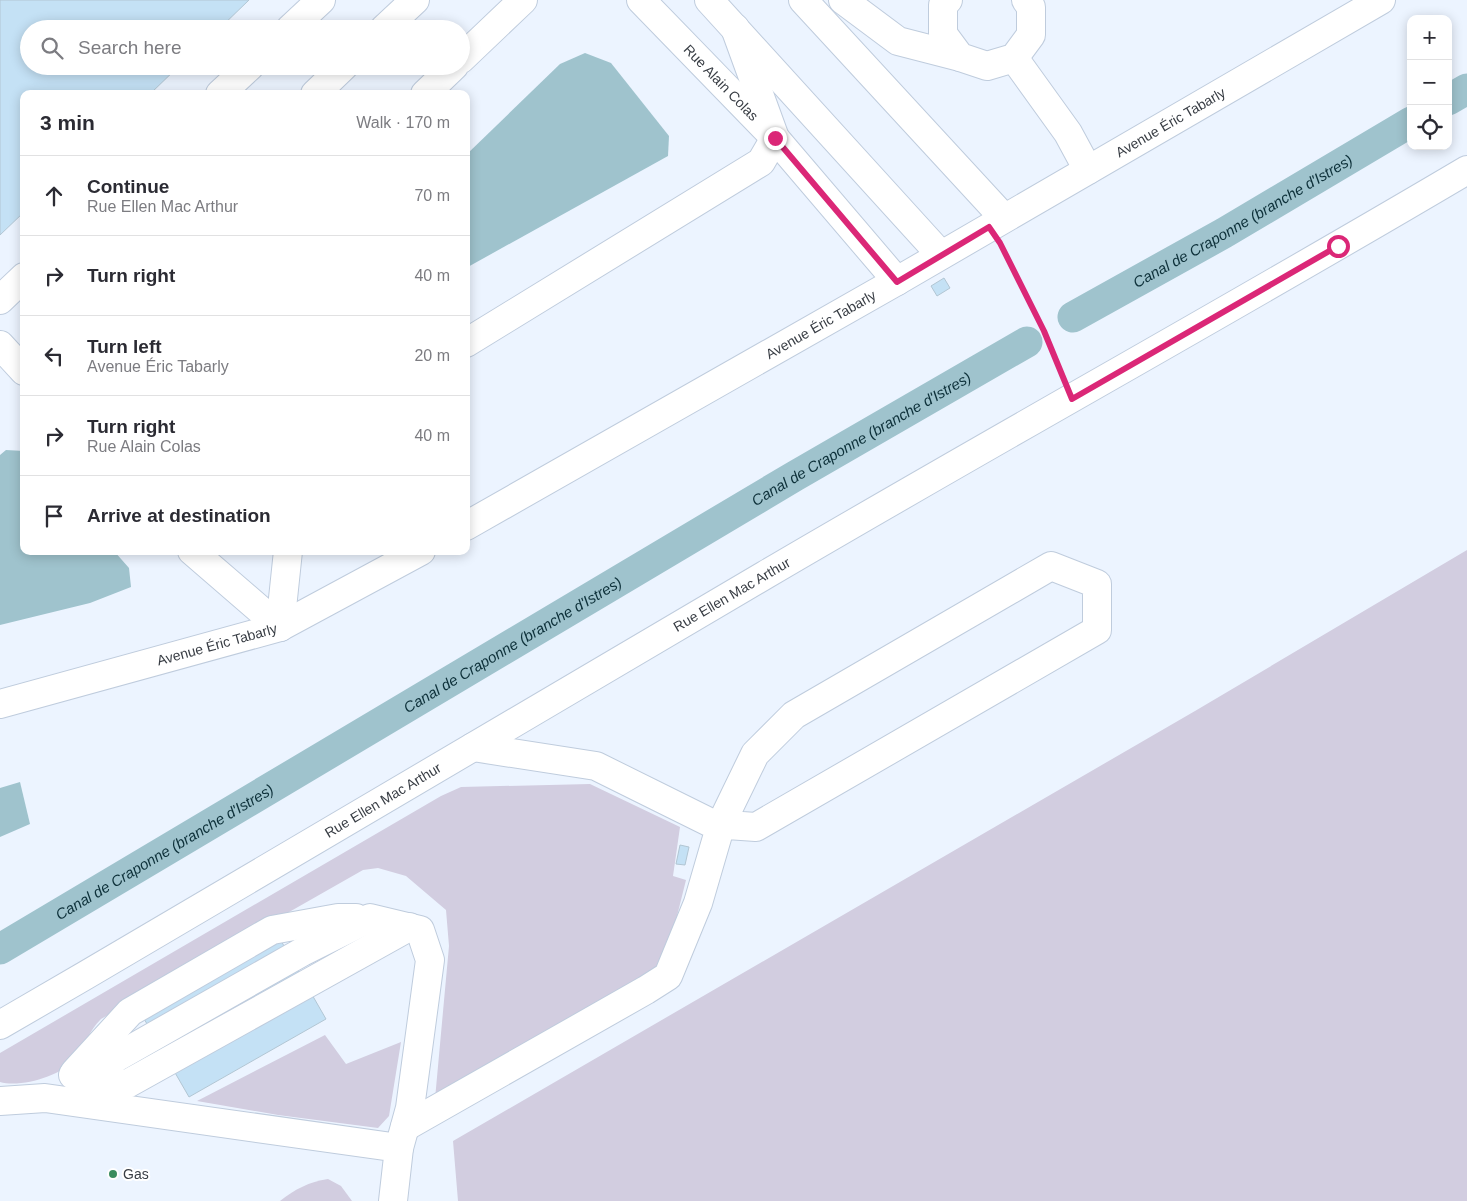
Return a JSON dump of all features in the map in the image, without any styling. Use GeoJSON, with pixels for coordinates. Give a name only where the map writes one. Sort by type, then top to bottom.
{"type":"FeatureCollection","features":[{"type":"Feature","properties":{"kind":"street"},"geometry":{"type":"LineString","coordinates":[[300,20],[321,0]]}},
{"type":"Feature","properties":{"kind":"street"},"geometry":{"type":"LineString","coordinates":[[394,20],[415,0]]}},
{"type":"Feature","properties":{"kind":"street"},"geometry":{"type":"LineString","coordinates":[[470,51],[524,0]]}},
{"type":"Feature","properties":{"kind":"street","name":"Rue Alain Colas"},"geometry":{"type":"LineString","coordinates":[[641,0],[775,138],[897,282]]}},
{"type":"Feature","properties":{"kind":"street"},"geometry":{"type":"LineString","coordinates":[[709,0],[941,255]]}},
{"type":"Feature","properties":{"kind":"street"},"geometry":{"type":"LineString","coordinates":[[803,0],[997,223]]}},
{"type":"Feature","properties":{"kind":"street"},"geometry":{"type":"LineString","coordinates":[[842,0],[898,41],[987,66],[1014,58],[1031,35],[1032,2]]}},
{"type":"Feature","properties":{"kind":"street","name":"Avenue Éric Tabarly"},"geometry":{"type":"LineString","coordinates":[[470,524],[897,282],[1381,0]]}},
{"type":"Feature","properties":{"kind":"street"},"geometry":{"type":"LineString","coordinates":[[942,2],[943,34],[960,57]]}},
{"type":"Feature","properties":{"kind":"street"},"geometry":{"type":"LineString","coordinates":[[470,342],[761,162],[775,138],[735,28]]}},
{"type":"Feature","properties":{"kind":"street"},"geometry":{"type":"LineString","coordinates":[[1014,58],[1068,132],[1088,170]]}},
{"type":"Feature","properties":{"kind":"street"},"geometry":{"type":"LineString","coordinates":[[224,90],[240,75]]}},
{"type":"Feature","properties":{"kind":"street"},"geometry":{"type":"LineString","coordinates":[[318,90],[334,75]]}},
{"type":"Feature","properties":{"kind":"street"},"geometry":{"type":"LineString","coordinates":[[429,90],[445,75]]}},
{"type":"Feature","properties":{"kind":"street","name":"Rue Ellen Mac Arthur"},"geometry":{"type":"LineString","coordinates":[[0,1025],[767,574],[1329,252],[1467,170]]}},
{"type":"Feature","properties":{"kind":"street"},"geometry":{"type":"LineString","coordinates":[[0,300],[20,281]]}},
{"type":"Feature","properties":{"kind":"street"},"geometry":{"type":"LineString","coordinates":[[0,345],[20,367]]}},
{"type":"Feature","properties":{"kind":"street"},"geometry":{"type":"LineString","coordinates":[[197,555],[280,628]]}},
{"type":"Feature","properties":{"kind":"street"},"geometry":{"type":"LineString","coordinates":[[280,628],[288,555]]}},
{"type":"Feature","properties":{"kind":"street","name":"Avenue Éric Tabarly"},"geometry":{"type":"LineString","coordinates":[[0,704],[280,628],[414,555]]}},
{"type":"Feature","properties":{"kind":"street"},"geometry":{"type":"LineString","coordinates":[[0,1101],[45,1098],[402,1137],[668,976],[698,903],[722,824],[755,754],[794,715],[1051,566],[1097,584],[1096,630],[756,827],[722,824],[714,824],[596,766],[473,747]]}},
{"type":"Feature","properties":{"kind":"street"},"geometry":{"type":"LineString","coordinates":[[45,1098],[78,1076],[130,1012],[272,930],[338,918],[370,918],[420,930],[430,960],[410,1108],[402,1137],[394,1201]]}},
{"type":"Feature","properties":{"kind":"street"},"geometry":{"type":"LineString","coordinates":[[78,1076],[127,1084],[409,927]]}},
{"type":"Feature","properties":{"kind":"path"},"geometry":{"type":"LineString","coordinates":[[997,223],[1000,243],[1044,331],[1072,399]]}},
{"type":"Feature","properties":{"kind":"shaded area"},"geometry":{"type":"Polygon","coordinates":[[[1467,550],[1467,1201],[458,1201],[453,1141],[1195,711],[1467,550]]]}},
{"type":"Feature","properties":{"kind":"shaded area"},"geometry":{"type":"Polygon","coordinates":[[[590,784],[680,827],[673,876],[686,880],[671,940],[655,969],[435,1099],[449,946],[446,910],[406,876],[378,868],[363,870],[101,1019],[93,1028],[75,1059],[60,1071],[29,1082],[0,1082],[0,1053],[441,796],[461,787],[590,784]]]}},
{"type":"Feature","properties":{"kind":"shaded area"},"geometry":{"type":"Polygon","coordinates":[[[325,1035],[346,1064],[401,1042],[389,1116],[378,1128],[278,1115],[197,1101],[325,1035]]]}},
{"type":"Feature","properties":{"kind":"shaded area"},"geometry":{"type":"Polygon","coordinates":[[[328,1179],[341,1186],[352,1201],[280,1201],[302,1187],[328,1179]]]}},
{"type":"Feature","properties":{"kind":"water"},"geometry":{"type":"Polygon","coordinates":[[[585,53],[611,63],[669,136],[668,156],[470,266],[470,151],[560,64],[585,53]]]}},
{"type":"Feature","properties":{"kind":"water"},"geometry":{"type":"Polygon","coordinates":[[[6,450],[20,451],[20,555],[118,555],[129,568],[131,587],[90,603],[0,625],[0,455],[6,450]]]}},
{"type":"Feature","properties":{"kind":"water"},"geometry":{"type":"Polygon","coordinates":[[[20,782],[30,824],[0,837],[0,788],[20,782]]]}},
{"type":"Feature","properties":{"kind":"building"},"geometry":{"type":"Polygon","coordinates":[[[0,0],[249,0],[228,20],[20,20],[20,75],[170,75],[154,90],[20,90],[20,216],[0,235],[0,0]]]}},
{"type":"Feature","properties":{"kind":"building"},"geometry":{"type":"Polygon","coordinates":[[[944,278],[950,288],[937,296],[931,286],[944,278]]]}},
{"type":"Feature","properties":{"kind":"building"},"geometry":{"type":"Polygon","coordinates":[[[680,845],[689,847],[685,865],[676,864],[680,845]]]}},
{"type":"Feature","properties":{"kind":"building"},"geometry":{"type":"Polygon","coordinates":[[[280,939],[326,1019],[189,1097],[143,1017],[280,939]]]}},
{"type":"Feature","properties":{"kind":"waterway","name":"Canal de Craponne (branche d'Istres)"},"geometry":{"type":"LineString","coordinates":[[1452,98],[1467,89]]}},
{"type":"Feature","properties":{"kind":"waterway","name":"Canal de Craponne (branche d'Istres)"},"geometry":{"type":"LineString","coordinates":[[1073,317],[1224,233],[1407,124]]}},
{"type":"Feature","properties":{"kind":"waterway","name":"Canal de Craponne (branche d'Istres)"},"geometry":{"type":"LineString","coordinates":[[0,949],[795,476],[1027,342]]}},
{"type":"Feature","properties":{"kind":"place","name":"Gas"},"geometry":{"type":"Point","coordinates":[113,1174]}},
{"type":"Feature","properties":{"kind":"route"},"geometry":{"type":"LineString","coordinates":[[775,138],[897,282],[989,227],[1000,243],[1044,331],[1072,399],[1338,246]]}}]}
